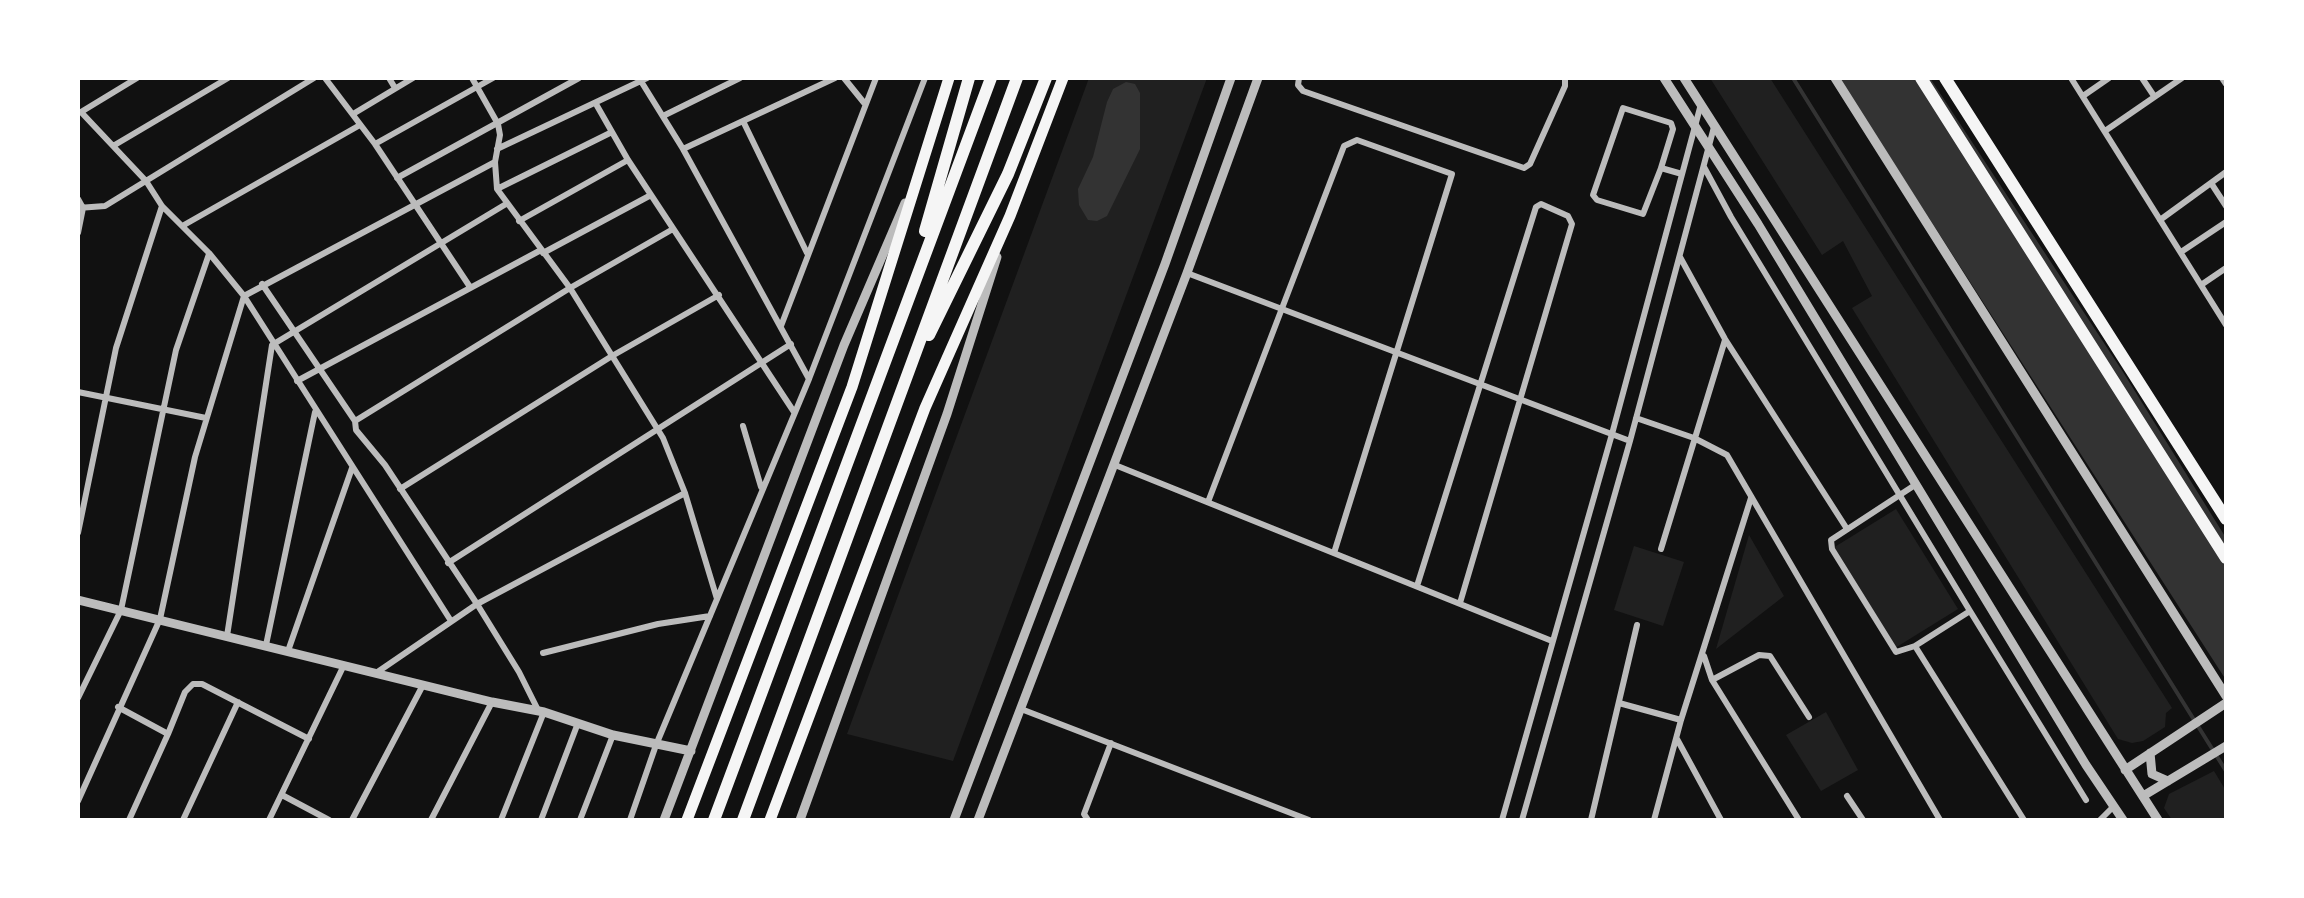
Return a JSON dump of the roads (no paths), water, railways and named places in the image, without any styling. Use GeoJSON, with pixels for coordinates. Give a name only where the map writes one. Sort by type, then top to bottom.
{"type":"FeatureCollection","features":[{"type":"Feature","properties":{"kind":"highway"},"geometry":{"type":"LineString","coordinates":[[687,820],[852,387],[950,78]]}},
{"type":"Feature","properties":{"kind":"highway"},"geometry":{"type":"LineString","coordinates":[[907,301],[968,78]]}},
{"type":"Feature","properties":{"kind":"highway"},"geometry":{"type":"LineString","coordinates":[[714,820],[991,78]]}},
{"type":"Feature","properties":{"kind":"highway"},"geometry":{"type":"LineString","coordinates":[[743,820],[1017,78]]}},
{"type":"Feature","properties":{"kind":"highway"},"geometry":{"type":"LineString","coordinates":[[900,395],[1008,174],[1046,78]]}},
{"type":"Feature","properties":{"kind":"highway"},"geometry":{"type":"LineString","coordinates":[[770,820],[925,408],[1010,216],[1063,78]]}},
{"type":"Feature","properties":{"kind":"highway"},"geometry":{"type":"LineString","coordinates":[[1921,78],[2226,558]]}},
{"type":"Feature","properties":{"kind":"highway"},"geometry":{"type":"LineString","coordinates":[[1945,78],[2226,519]]}},
{"type":"Feature","properties":{"kind":"street"},"geometry":{"type":"LineString","coordinates":[[137,78],[80,109],[244,296],[451,621]]}},
{"type":"Feature","properties":{"kind":"street"},"geometry":{"type":"LineString","coordinates":[[113,146],[228,78]]}},
{"type":"Feature","properties":{"kind":"street"},"geometry":{"type":"LineString","coordinates":[[80,208],[105,206],[314,78]]}},
{"type":"Feature","properties":{"kind":"street"},"geometry":{"type":"LineString","coordinates":[[329,78],[470,287]]}},
{"type":"Feature","properties":{"kind":"street"},"geometry":{"type":"LineString","coordinates":[[389,78],[395,88]]}},
{"type":"Feature","properties":{"kind":"street"},"geometry":{"type":"LineString","coordinates":[[352,114],[413,78]]}},
{"type":"Feature","properties":{"kind":"street"},"geometry":{"type":"LineString","coordinates":[[472,78],[498,124],[500,135],[494,162],[497,189],[570,288],[657,427],[685,493],[718,601]]}},
{"type":"Feature","properties":{"kind":"street"},"geometry":{"type":"LineString","coordinates":[[375,144],[494,78]]}},
{"type":"Feature","properties":{"kind":"street"},"geometry":{"type":"LineString","coordinates":[[397,178],[578,78]]}},
{"type":"Feature","properties":{"kind":"street"},"geometry":{"type":"LineString","coordinates":[[497,150],[642,78],[810,379]]}},
{"type":"Feature","properties":{"kind":"street"},"geometry":{"type":"LineString","coordinates":[[663,116],[740,78]]}},
{"type":"Feature","properties":{"kind":"street"},"geometry":{"type":"LineString","coordinates":[[684,149],[834,78]]}},
{"type":"Feature","properties":{"kind":"street"},"geometry":{"type":"LineString","coordinates":[[844,78],[865,104]]}},
{"type":"Feature","properties":{"kind":"street"},"geometry":{"type":"LineString","coordinates":[[781,326],[876,78]]}},
{"type":"Feature","properties":{"kind":"street"},"geometry":{"type":"LineString","coordinates":[[630,820],[656,746],[810,379],[925,78]]}},
{"type":"Feature","properties":{"kind":"street"},"geometry":{"type":"LineString","coordinates":[[954,820],[1231,78]]}},
{"type":"Feature","properties":{"kind":"street"},"geometry":{"type":"LineString","coordinates":[[978,820],[1188,273],[1258,78]]}},
{"type":"Feature","properties":{"kind":"street"},"geometry":{"type":"LineString","coordinates":[[1298,78],[1302,92],[1524,168],[1530,164],[1565,78]]}},
{"type":"Feature","properties":{"kind":"street"},"geometry":{"type":"LineString","coordinates":[[1664,78],[2124,820]]}},
{"type":"Feature","properties":{"kind":"street"},"geometry":{"type":"LineString","coordinates":[[1684,78],[2158,820]]}},
{"type":"Feature","properties":{"kind":"street"},"geometry":{"type":"LineString","coordinates":[[1835,78],[2226,700],[2208,716],[2124,770]]}},
{"type":"Feature","properties":{"kind":"street"},"geometry":{"type":"LineString","coordinates":[[2071,78],[2226,321]]}},
{"type":"Feature","properties":{"kind":"street"},"geometry":{"type":"LineString","coordinates":[[2083,96],[2110,78]]}},
{"type":"Feature","properties":{"kind":"street"},"geometry":{"type":"LineString","coordinates":[[2142,78],[2154,96]]}},
{"type":"Feature","properties":{"kind":"street"},"geometry":{"type":"LineString","coordinates":[[2105,131],[2182,78]]}},
{"type":"Feature","properties":{"kind":"street"},"geometry":{"type":"LineString","coordinates":[[2222,78],[2226,84]]}},
{"type":"Feature","properties":{"kind":"street"},"geometry":{"type":"LineString","coordinates":[[596,104],[628,160],[794,413]]}},
{"type":"Feature","properties":{"kind":"street"},"geometry":{"type":"LineString","coordinates":[[1502,820],[1701,104]]}},
{"type":"Feature","properties":{"kind":"street"},"geometry":{"type":"LineString","coordinates":[[1623,108],[1672,126],[1661,168],[1643,214],[1593,196],[1623,108]]}},
{"type":"Feature","properties":{"kind":"street"},"geometry":{"type":"LineString","coordinates":[[744,121],[808,254]]}},
{"type":"Feature","properties":{"kind":"street"},"geometry":{"type":"LineString","coordinates":[[184,225],[360,125]]}},
{"type":"Feature","properties":{"kind":"street"},"geometry":{"type":"LineString","coordinates":[[1522,820],[1714,126]]}},
{"type":"Feature","properties":{"kind":"street"},"geometry":{"type":"LineString","coordinates":[[497,189],[612,132]]}},
{"type":"Feature","properties":{"kind":"street"},"geometry":{"type":"LineString","coordinates":[[1208,502],[1348,143],[1357,140],[1452,174],[1334,553]]}},
{"type":"Feature","properties":{"kind":"street"},"geometry":{"type":"LineString","coordinates":[[519,221],[628,160]]}},
{"type":"Feature","properties":{"kind":"street"},"geometry":{"type":"LineString","coordinates":[[78,802],[160,619],[206,418],[244,296],[494,162]]}},
{"type":"Feature","properties":{"kind":"street"},"geometry":{"type":"LineString","coordinates":[[1704,166],[1730,218],[2086,800]]}},
{"type":"Feature","properties":{"kind":"street"},"geometry":{"type":"LineString","coordinates":[[1661,168],[1682,174]]}},
{"type":"Feature","properties":{"kind":"street"},"geometry":{"type":"LineString","coordinates":[[664,820],[844,345],[918,172]]}},
{"type":"Feature","properties":{"kind":"street"},"geometry":{"type":"LineString","coordinates":[[2160,220],[2226,172]]}},
{"type":"Feature","properties":{"kind":"street"},"geometry":{"type":"LineString","coordinates":[[2211,183],[2226,206]]}},
{"type":"Feature","properties":{"kind":"street"},"geometry":{"type":"LineString","coordinates":[[297,381],[651,195]]}},
{"type":"Feature","properties":{"kind":"street"},"geometry":{"type":"LineString","coordinates":[[78,199],[78,232]]}},
{"type":"Feature","properties":{"kind":"street"},"geometry":{"type":"LineString","coordinates":[[272,345],[506,204]]}},
{"type":"Feature","properties":{"kind":"street"},"geometry":{"type":"LineString","coordinates":[[1416,586],[1536,207],[1541,204],[1568,216],[1572,224],[1460,604]]}},
{"type":"Feature","properties":{"kind":"street"},"geometry":{"type":"LineString","coordinates":[[78,533],[116,348],[162,206]]}},
{"type":"Feature","properties":{"kind":"street"},"geometry":{"type":"LineString","coordinates":[[800,820],[947,414],[1010,216]]}},
{"type":"Feature","properties":{"kind":"street"},"geometry":{"type":"LineString","coordinates":[[2181,252],[2226,222]]}},
{"type":"Feature","properties":{"kind":"street"},"geometry":{"type":"LineString","coordinates":[[355,421],[673,229]]}},
{"type":"Feature","properties":{"kind":"street"},"geometry":{"type":"LineString","coordinates":[[78,698],[121,610],[176,350],[209,253]]}},
{"type":"Feature","properties":{"kind":"street"},"geometry":{"type":"LineString","coordinates":[[1680,256],[1725,338],[1847,529]]}},
{"type":"Feature","properties":{"kind":"street"},"geometry":{"type":"LineString","coordinates":[[2201,285],[2226,268]]}},
{"type":"Feature","properties":{"kind":"street"},"geometry":{"type":"LineString","coordinates":[[1188,273],[1630,440]]}},
{"type":"Feature","properties":{"kind":"street"},"geometry":{"type":"LineString","coordinates":[[262,284],[355,421],[356,430],[477,604],[541,711],[501,820]]}},
{"type":"Feature","properties":{"kind":"street"},"geometry":{"type":"LineString","coordinates":[[400,489],[612,356],[719,295]]}},
{"type":"Feature","properties":{"kind":"street"},"geometry":{"type":"LineString","coordinates":[[1661,549],[1725,338]]}},
{"type":"Feature","properties":{"kind":"street"},"geometry":{"type":"LineString","coordinates":[[448,562],[790,344]]}},
{"type":"Feature","properties":{"kind":"street"},"geometry":{"type":"LineString","coordinates":[[227,636],[272,345]]}},
{"type":"Feature","properties":{"kind":"street"},"geometry":{"type":"LineString","coordinates":[[78,392],[206,418]]}},
{"type":"Feature","properties":{"kind":"street"},"geometry":{"type":"LineString","coordinates":[[266,645],[316,410]]}},
{"type":"Feature","properties":{"kind":"street"},"geometry":{"type":"LineString","coordinates":[[1636,418],[1694,438],[1726,455],[1940,820]]}},
{"type":"Feature","properties":{"kind":"street"},"geometry":{"type":"LineString","coordinates":[[742,426],[762,490]]}},
{"type":"Feature","properties":{"kind":"street"},"geometry":{"type":"LineString","coordinates":[[1114,464],[1552,641]]}},
{"type":"Feature","properties":{"kind":"street"},"geometry":{"type":"LineString","coordinates":[[288,651],[352,468]]}},
{"type":"Feature","properties":{"kind":"street"},"geometry":{"type":"LineString","coordinates":[[1914,485],[1831,540],[1832,550],[1894,652],[1914,646],[1970,612]]}},
{"type":"Feature","properties":{"kind":"street"},"geometry":{"type":"LineString","coordinates":[[376,673],[477,604],[685,493]]}},
{"type":"Feature","properties":{"kind":"street"},"geometry":{"type":"LineString","coordinates":[[1654,820],[1681,720],[1752,496]]}},
{"type":"Feature","properties":{"kind":"street"},"geometry":{"type":"LineString","coordinates":[[78,600],[541,711],[656,746],[691,751]]}},
{"type":"Feature","properties":{"kind":"street"},"geometry":{"type":"LineString","coordinates":[[543,653],[658,624],[712,616]]}},
{"type":"Feature","properties":{"kind":"street"},"geometry":{"type":"LineString","coordinates":[[1591,820],[1638,625]]}},
{"type":"Feature","properties":{"kind":"street"},"geometry":{"type":"LineString","coordinates":[[1914,646],[2024,820]]}},
{"type":"Feature","properties":{"kind":"street"},"geometry":{"type":"LineString","coordinates":[[1703,655],[1712,680],[1799,820]]}},
{"type":"Feature","properties":{"kind":"street"},"geometry":{"type":"LineString","coordinates":[[1712,680],[1758,655],[1770,656],[1809,717]]}},
{"type":"Feature","properties":{"kind":"street"},"geometry":{"type":"LineString","coordinates":[[269,820],[344,665]]}},
{"type":"Feature","properties":{"kind":"street"},"geometry":{"type":"LineString","coordinates":[[129,820],[185,692],[193,684],[202,684],[308,739]]}},
{"type":"Feature","properties":{"kind":"street"},"geometry":{"type":"LineString","coordinates":[[352,820],[423,685]]}},
{"type":"Feature","properties":{"kind":"street"},"geometry":{"type":"LineString","coordinates":[[183,820],[238,702]]}},
{"type":"Feature","properties":{"kind":"street"},"geometry":{"type":"LineString","coordinates":[[431,820],[492,702]]}},
{"type":"Feature","properties":{"kind":"street"},"geometry":{"type":"LineString","coordinates":[[1619,702],[1681,720]]}},
{"type":"Feature","properties":{"kind":"street"},"geometry":{"type":"LineString","coordinates":[[118,707],[168,734]]}},
{"type":"Feature","properties":{"kind":"street"},"geometry":{"type":"LineString","coordinates":[[1021,709],[1308,820]]}},
{"type":"Feature","properties":{"kind":"street"},"geometry":{"type":"LineString","coordinates":[[541,820],[578,722]]}},
{"type":"Feature","properties":{"kind":"street"},"geometry":{"type":"LineString","coordinates":[[580,820],[612,735]]}},
{"type":"Feature","properties":{"kind":"street"},"geometry":{"type":"LineString","coordinates":[[1676,738],[1721,820]]}},
{"type":"Feature","properties":{"kind":"street"},"geometry":{"type":"LineString","coordinates":[[1088,820],[1084,814],[1111,742]]}},
{"type":"Feature","properties":{"kind":"street"},"geometry":{"type":"LineString","coordinates":[[2143,796],[2226,746]]}},
{"type":"Feature","properties":{"kind":"street"},"geometry":{"type":"LineString","coordinates":[[2150,753],[2152,774],[2168,781]]}},
{"type":"Feature","properties":{"kind":"street"},"geometry":{"type":"LineString","coordinates":[[282,794],[328,820]]}},
{"type":"Feature","properties":{"kind":"street"},"geometry":{"type":"LineString","coordinates":[[1847,796],[1864,820]]}},
{"type":"Feature","properties":{"kind":"street"},"geometry":{"type":"LineString","coordinates":[[2100,820],[2114,806]]}},
{"type":"Feature","properties":{"kind":"waterway"},"geometry":{"type":"LineString","coordinates":[[1793,78],[2226,771]]}}]}
